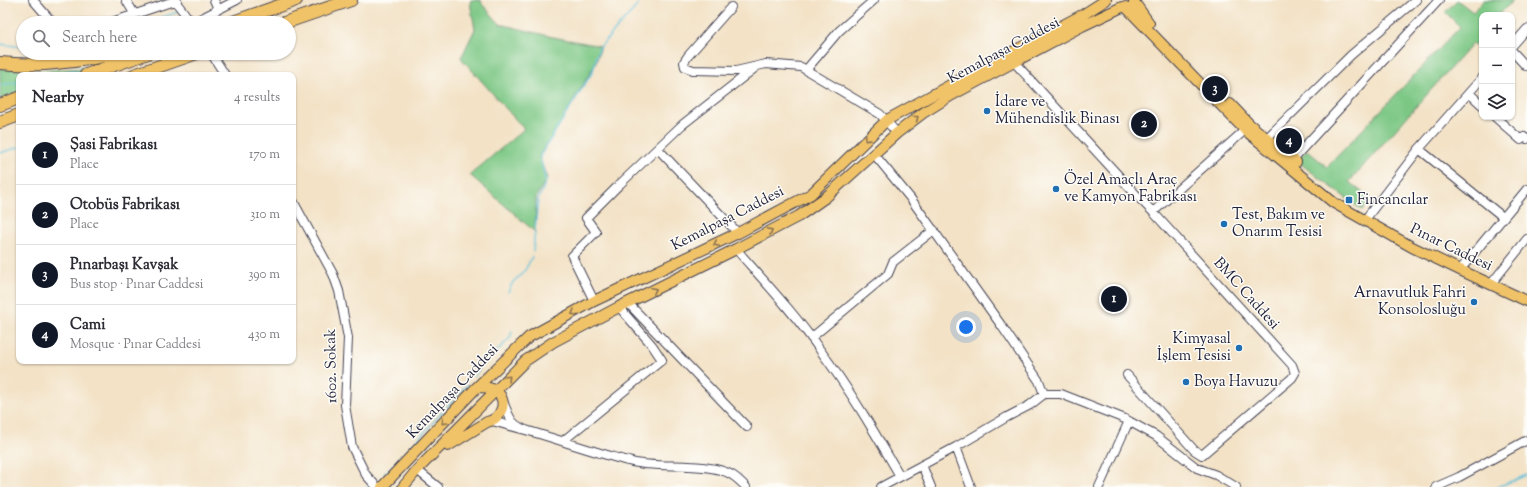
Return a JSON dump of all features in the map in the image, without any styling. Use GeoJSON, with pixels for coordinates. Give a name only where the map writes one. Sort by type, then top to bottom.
{"type":"FeatureCollection","features":[{"type":"Feature","properties":{"kind":"highway"},"geometry":{"type":"LineString","coordinates":[[250,16],[296,0]]}},
{"type":"Feature","properties":{"kind":"highway"},"geometry":{"type":"LineString","coordinates":[[296,19],[351,0]]}},
{"type":"Feature","properties":{"kind":"highway"},"geometry":{"type":"LineString","coordinates":[[0,63],[22,65],[88,60]]}},
{"type":"Feature","properties":{"kind":"highway"},"geometry":{"type":"LineString","coordinates":[[94,72],[128,60]]}},
{"type":"Feature","properties":{"kind":"highway"},"geometry":{"type":"LineString","coordinates":[[142,72],[176,60]]}},
{"type":"Feature","properties":{"kind":"highway"},"geometry":{"type":"LineString","coordinates":[[0,105],[16,99]]}},
{"type":"Feature","properties":{"kind":"highway"},"geometry":{"type":"LineString","coordinates":[[0,122],[16,116]]}},
{"type":"Feature","properties":{"kind":"main road","name":"Kemalpaşa Caddesi"},"geometry":{"type":"LineString","coordinates":[[382,487],[474,390],[529,337],[594,301],[738,234],[811,194],[887,120],[954,82],[1084,14],[1106,0]]}},
{"type":"Feature","properties":{"kind":"main road","name":"Kemalpaşa Caddesi"},"geometry":{"type":"LineString","coordinates":[[403,487],[525,361],[553,342],[799,216],[826,197],[897,133],[923,113],[940,102],[1014,62],[1129,2]]}},
{"type":"Feature","properties":{"kind":"main road","name":"Pınar Caddesi"},"geometry":{"type":"LineString","coordinates":[[1129,2],[1249,124],[1364,221]]}},
{"type":"Feature","properties":{"kind":"main road","name":"Pınar Caddesi"},"geometry":{"type":"LineString","coordinates":[[1129,2],[1245,130],[1334,203],[1412,247],[1527,301]]}},
{"type":"Feature","properties":{"kind":"main road"},"geometry":{"type":"LineString","coordinates":[[433,455],[490,422],[501,412],[502,400],[496,390],[491,388],[474,390],[467,405],[471,416],[476,420],[490,422]]}},
{"type":"Feature","properties":{"kind":"street"},"geometry":{"type":"LineString","coordinates":[[34,0],[47,16]]}},
{"type":"Feature","properties":{"kind":"street"},"geometry":{"type":"LineString","coordinates":[[126,0],[136,15]]}},
{"type":"Feature","properties":{"kind":"street"},"geometry":{"type":"LineString","coordinates":[[214,0],[218,10]]}},
{"type":"Feature","properties":{"kind":"street"},"geometry":{"type":"LineString","coordinates":[[206,16],[237,0]]}},
{"type":"Feature","properties":{"kind":"street"},"geometry":{"type":"LineString","coordinates":[[806,70],[839,30],[874,0]]}},
{"type":"Feature","properties":{"kind":"street"},"geometry":{"type":"LineString","coordinates":[[1267,138],[1351,55],[1416,0]]}},
{"type":"Feature","properties":{"kind":"street"},"geometry":{"type":"LineString","coordinates":[[1292,160],[1439,0]]}},
{"type":"Feature","properties":{"kind":"street"},"geometry":{"type":"LineString","coordinates":[[133,16],[176,1],[187,16]]}},
{"type":"Feature","properties":{"kind":"street"},"geometry":{"type":"LineString","coordinates":[[730,7],[688,56],[684,62],[685,67],[693,70],[736,71],[766,64],[801,67],[880,114],[887,120],[897,133]]}},
{"type":"Feature","properties":{"kind":"street"},"geometry":{"type":"LineString","coordinates":[[1515,43],[1527,29]]}},
{"type":"Feature","properties":{"kind":"street"},"geometry":{"type":"LineString","coordinates":[[1515,54],[1526,66]]}},
{"type":"Feature","properties":{"kind":"street"},"geometry":{"type":"LineString","coordinates":[[215,60],[222,72]]}},
{"type":"Feature","properties":{"kind":"street","name":"BMC Caddesi"},"geometry":{"type":"LineString","coordinates":[[1014,62],[1292,365],[1295,373],[1292,378],[1202,455],[1194,450],[1127,375]]}},
{"type":"Feature","properties":{"kind":"street"},"geometry":{"type":"LineString","coordinates":[[594,301],[572,256],[596,232],[586,218],[682,125],[756,66]]}},
{"type":"Feature","properties":{"kind":"street"},"geometry":{"type":"LineString","coordinates":[[1364,221],[1419,149],[1479,81]]}},
{"type":"Feature","properties":{"kind":"street"},"geometry":{"type":"LineString","coordinates":[[1469,93],[1479,102]]}},
{"type":"Feature","properties":{"kind":"street"},"geometry":{"type":"LineString","coordinates":[[1498,120],[1520,140],[1524,137],[1527,139]]}},
{"type":"Feature","properties":{"kind":"street"},"geometry":{"type":"LineString","coordinates":[[1153,212],[1245,130]]}},
{"type":"Feature","properties":{"kind":"street"},"geometry":{"type":"LineString","coordinates":[[658,149],[738,234]]}},
{"type":"Feature","properties":{"kind":"street"},"geometry":{"type":"LineString","coordinates":[[1419,149],[1503,217]]}},
{"type":"Feature","properties":{"kind":"street"},"geometry":{"type":"LineString","coordinates":[[874,154],[911,199],[1005,330],[1039,381],[1044,394]]}},
{"type":"Feature","properties":{"kind":"street"},"geometry":{"type":"LineString","coordinates":[[1460,270],[1503,217],[1526,193]]}},
{"type":"Feature","properties":{"kind":"street","name":"1602. Sokak"},"geometry":{"type":"LineString","coordinates":[[296,206],[333,274],[339,291],[348,338],[345,405],[352,447],[366,475],[377,487]]}},
{"type":"Feature","properties":{"kind":"street"},"geometry":{"type":"LineString","coordinates":[[811,338],[888,274],[893,262],[934,230]]}},
{"type":"Feature","properties":{"kind":"street"},"geometry":{"type":"LineString","coordinates":[[1491,284],[1527,239]]}},
{"type":"Feature","properties":{"kind":"street"},"geometry":{"type":"LineString","coordinates":[[736,249],[788,308],[821,350],[871,427],[900,476]]}},
{"type":"Feature","properties":{"kind":"street"},"geometry":{"type":"LineString","coordinates":[[624,305],[747,427]]}},
{"type":"Feature","properties":{"kind":"street"},"geometry":{"type":"LineString","coordinates":[[563,441],[662,360],[624,305]]}},
{"type":"Feature","properties":{"kind":"street"},"geometry":{"type":"LineString","coordinates":[[881,487],[1030,405],[1044,394],[1061,394],[1129,421],[1156,436],[1197,468],[1216,475],[1236,487]]}},
{"type":"Feature","properties":{"kind":"street"},"geometry":{"type":"LineString","coordinates":[[502,400],[512,422],[518,427],[529,431]]}},
{"type":"Feature","properties":{"kind":"street"},"geometry":{"type":"LineString","coordinates":[[1099,487],[1129,421]]}},
{"type":"Feature","properties":{"kind":"street"},"geometry":{"type":"LineString","coordinates":[[490,422],[529,431],[634,463],[716,469],[731,474],[746,487]]}},
{"type":"Feature","properties":{"kind":"street"},"geometry":{"type":"LineString","coordinates":[[1436,487],[1459,477],[1527,440]]}},
{"type":"Feature","properties":{"kind":"street"},"geometry":{"type":"LineString","coordinates":[[956,447],[971,487]]}},
{"type":"Feature","properties":{"kind":"street"},"geometry":{"type":"LineString","coordinates":[[922,465],[931,487]]}},
{"type":"Feature","properties":{"kind":"street"},"geometry":{"type":"LineString","coordinates":[[418,470],[438,487]]}},
{"type":"Feature","properties":{"kind":"green space"},"geometry":{"type":"Polygon","coordinates":[[[471,0],[481,0],[482,4],[500,24],[553,37],[601,46],[596,63],[539,156],[547,178],[536,197],[535,232],[470,175],[524,129],[461,58],[475,29],[470,3],[471,0]]]}},
{"type":"Feature","properties":{"kind":"green space"},"geometry":{"type":"Polygon","coordinates":[[[1457,0],[1473,12],[1484,0],[1513,0],[1502,12],[1479,12],[1479,49],[1472,44],[1349,182],[1371,199],[1362,210],[1297,161],[1307,150],[1327,167],[1460,27],[1445,12],[1457,0]]]}},
{"type":"Feature","properties":{"kind":"green space"},"geometry":{"type":"Polygon","coordinates":[[[0,68],[31,71],[87,68],[76,72],[16,72],[16,93],[0,99],[0,68]]]}},
{"type":"Feature","properties":{"kind":"waterway"},"geometry":{"type":"LineString","coordinates":[[533,251],[538,199],[546,182],[540,156],[593,71],[599,48],[641,0]]}},
{"type":"Feature","properties":{"kind":"waterway"},"geometry":{"type":"LineString","coordinates":[[166,16],[178,12]]}},
{"type":"Feature","properties":{"kind":"waterway"},"geometry":{"type":"LineString","coordinates":[[0,44],[16,46]]}},
{"type":"Feature","properties":{"kind":"waterway"},"geometry":{"type":"LineString","coordinates":[[66,72],[86,67]]}},
{"type":"Feature","properties":{"kind":"waterway"},"geometry":{"type":"LineString","coordinates":[[0,85],[16,82]]}},
{"type":"Feature","properties":{"kind":"waterway"},"geometry":{"type":"LineString","coordinates":[[0,153],[16,148]]}},
{"type":"Feature","properties":{"kind":"waterway"},"geometry":{"type":"LineString","coordinates":[[508,292],[513,282],[524,272],[532,257]]}},
{"type":"Feature","properties":{"kind":"waterway"},"geometry":{"type":"LineString","coordinates":[[494,354],[510,338],[512,331]]}},
{"type":"Feature","properties":{"kind":"waterway"},"geometry":{"type":"LineString","coordinates":[[474,377],[486,360]]}},
{"type":"Feature","properties":{"kind":"waterway"},"geometry":{"type":"LineString","coordinates":[[384,474],[399,460],[467,385]]}},
{"type":"Feature","properties":{"kind":"waterway"},"geometry":{"type":"LineString","coordinates":[[1497,487],[1527,475]]}},
{"type":"Feature","properties":{"kind":"place","name":"Pınarbaşı Kavşak"},"geometry":{"type":"Point","coordinates":[1215,89]}},
{"type":"Feature","properties":{"kind":"place","name":"İdare ve Mühendislik Binası"},"geometry":{"type":"Point","coordinates":[987,111]}},
{"type":"Feature","properties":{"kind":"place","name":"Otobüs Fabrikası"},"geometry":{"type":"Point","coordinates":[1144,124]}},
{"type":"Feature","properties":{"kind":"place","name":"Cami"},"geometry":{"type":"Point","coordinates":[1289,141]}},
{"type":"Feature","properties":{"kind":"place","name":"Özel Amaçlı Araç ve Kamyon Fabrikası"},"geometry":{"type":"Point","coordinates":[1056,189]}},
{"type":"Feature","properties":{"kind":"place","name":"Fincancılar"},"geometry":{"type":"Point","coordinates":[1349,200]}},
{"type":"Feature","properties":{"kind":"place","name":"Test, Bakım ve Onarım Tesisi"},"geometry":{"type":"Point","coordinates":[1224,224]}},
{"type":"Feature","properties":{"kind":"place","name":"Şasi Fabrikası"},"geometry":{"type":"Point","coordinates":[1114,299]}},
{"type":"Feature","properties":{"kind":"place","name":"Arnavutluk Fahri Konsolosluğu"},"geometry":{"type":"Point","coordinates":[1474,302]}},
{"type":"Feature","properties":{"kind":"place","name":"Kimyasal İşlem Tesisi"},"geometry":{"type":"Point","coordinates":[1239,348]}},
{"type":"Feature","properties":{"kind":"place","name":"Boya Havuzu"},"geometry":{"type":"Point","coordinates":[1186,382]}}]}
